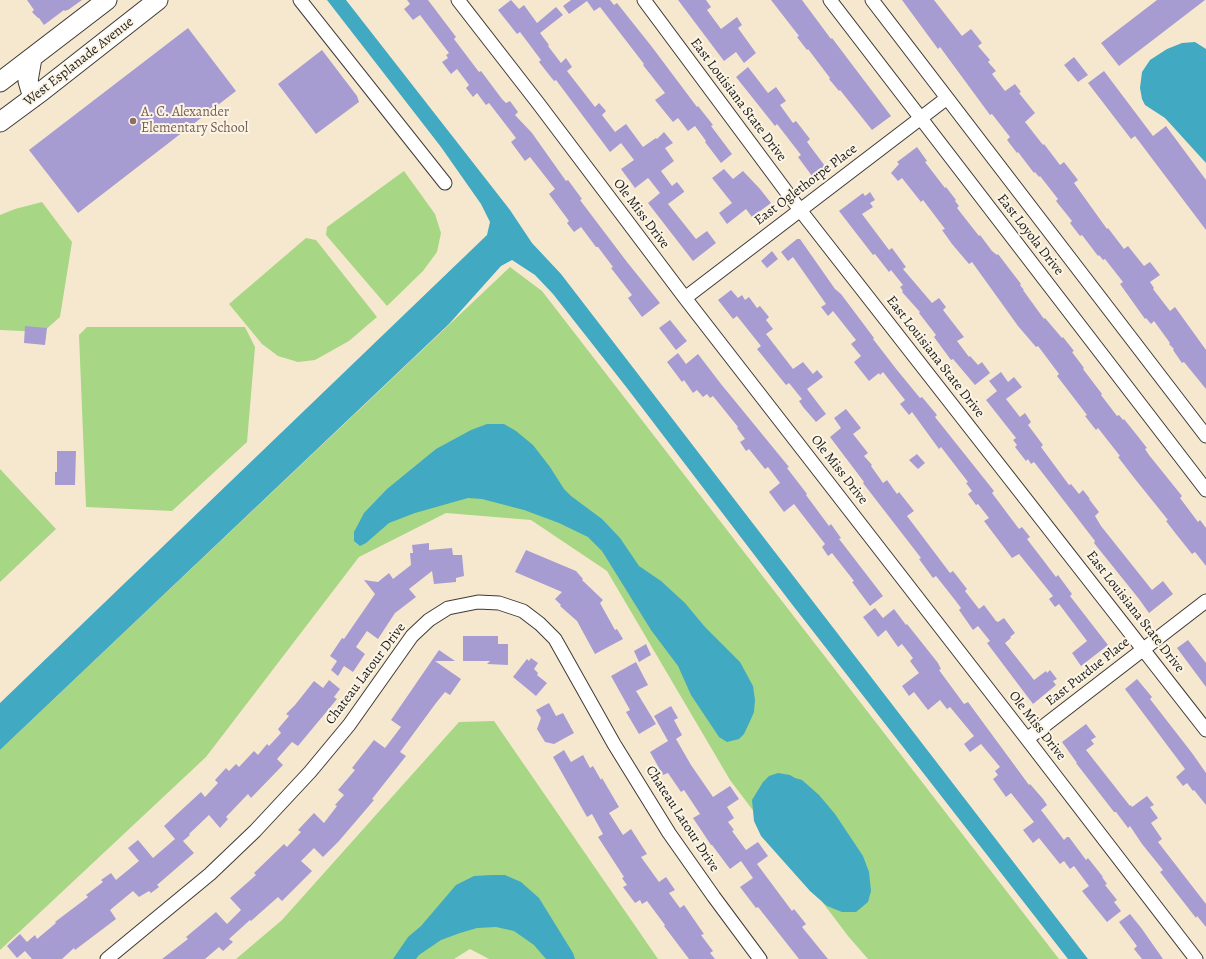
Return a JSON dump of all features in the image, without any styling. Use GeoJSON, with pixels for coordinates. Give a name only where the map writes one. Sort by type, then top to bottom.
{"type":"FeatureCollection","features":[{"type":"Feature","properties":{"kind":"main road","name":"West Esplanade Avenue"},"geometry":{"type":"LineString","coordinates":[[0,122],[158,0]]}},
{"type":"Feature","properties":{"kind":"main road"},"geometry":{"type":"LineString","coordinates":[[0,82],[105,2],[134,20]]}},
{"type":"Feature","properties":{"kind":"main road"},"geometry":{"type":"LineString","coordinates":[[32,58],[28,81],[33,98]]}},
{"type":"Feature","properties":{"kind":"street"},"geometry":{"type":"LineString","coordinates":[[300,0],[445,183]]}},
{"type":"Feature","properties":{"kind":"street","name":"Ole Miss Drive"},"geometry":{"type":"LineString","coordinates":[[458,0],[538,103],[685,298],[1196,959]]}},
{"type":"Feature","properties":{"kind":"street","name":"East Louisiana State Drive"},"geometry":{"type":"LineString","coordinates":[[644,0],[800,210],[1206,730]]}},
{"type":"Feature","properties":{"kind":"street","name":"East Loyola Drive"},"geometry":{"type":"LineString","coordinates":[[830,0],[1206,490]]}},
{"type":"Feature","properties":{"kind":"street","name":"East Loyola Drive"},"geometry":{"type":"LineString","coordinates":[[872,0],[1206,436]]}},
{"type":"Feature","properties":{"kind":"street","name":"East Oglethorpe Place"},"geometry":{"type":"LineString","coordinates":[[685,298],[947,98]]}},
{"type":"Feature","properties":{"kind":"street","name":"East Purdue Place"},"geometry":{"type":"LineString","coordinates":[[1027,739],[1206,600]]}},
{"type":"Feature","properties":{"kind":"street","name":"Chateau Latour Drive"},"geometry":{"type":"LineString","coordinates":[[107,959],[210,874],[254,831],[310,772],[349,725],[412,636],[429,620],[448,608],[478,602],[499,603],[523,611],[540,624],[555,639],[614,744],[669,833],[760,959]]}},
{"type":"Feature","properties":{"kind":"green space"},"geometry":{"type":"Polygon","coordinates":[[[404,171],[435,214],[441,233],[437,252],[423,271],[387,306],[326,235],[327,227],[404,171]]]}},
{"type":"Feature","properties":{"kind":"green space"},"geometry":{"type":"Polygon","coordinates":[[[42,202],[72,242],[60,317],[43,332],[0,330],[0,215],[15,209],[42,202]]]}},
{"type":"Feature","properties":{"kind":"green space"},"geometry":{"type":"Polygon","coordinates":[[[306,238],[316,240],[377,317],[349,341],[315,360],[298,362],[278,356],[262,344],[229,304],[306,238]]]}},
{"type":"Feature","properties":{"kind":"green space"},"geometry":{"type":"Polygon","coordinates":[[[510,267],[542,291],[1059,959],[868,959],[848,936],[730,780],[607,571],[531,520],[446,513],[359,557],[206,757],[0,950],[0,750],[510,267]]]}},
{"type":"Feature","properties":{"kind":"green space"},"geometry":{"type":"Polygon","coordinates":[[[87,327],[245,327],[255,347],[247,442],[172,511],[86,507],[79,335],[87,327]]]}},
{"type":"Feature","properties":{"kind":"green space"},"geometry":{"type":"Polygon","coordinates":[[[0,469],[56,529],[0,582],[0,469]]]}},
{"type":"Feature","properties":{"kind":"green space"},"geometry":{"type":"Polygon","coordinates":[[[494,721],[658,959],[489,959],[470,949],[454,959],[236,959],[282,920],[459,722],[494,721]]]}},
{"type":"Feature","properties":{"kind":"water"},"geometry":{"type":"Polygon","coordinates":[[[327,0],[346,0],[510,210],[532,243],[561,274],[1088,959],[1068,959],[553,294],[535,275],[512,260],[501,266],[449,324],[0,750],[0,703],[487,235],[490,222],[481,204],[441,147],[327,0]]]}},
{"type":"Feature","properties":{"kind":"water"},"geometry":{"type":"Polygon","coordinates":[[[1195,42],[1206,49],[1206,163],[1165,118],[1145,105],[1140,88],[1142,72],[1150,60],[1167,49],[1182,43],[1195,42]]]}},
{"type":"Feature","properties":{"kind":"water"},"geometry":{"type":"Polygon","coordinates":[[[487,424],[504,424],[516,431],[533,445],[550,467],[564,489],[602,519],[620,538],[639,566],[661,581],[685,603],[705,627],[740,662],[753,686],[755,700],[754,712],[744,734],[739,739],[727,742],[719,737],[691,695],[678,666],[651,630],[602,551],[588,537],[559,523],[524,510],[482,499],[468,498],[415,513],[389,523],[366,543],[360,546],[354,541],[354,532],[364,513],[387,489],[436,449],[471,430],[487,424]]]}},
{"type":"Feature","properties":{"kind":"water"},"geometry":{"type":"Polygon","coordinates":[[[778,773],[790,775],[802,780],[819,795],[835,814],[863,856],[869,872],[871,891],[868,902],[856,912],[842,912],[827,906],[810,891],[761,836],[754,821],[752,800],[763,782],[769,776],[778,773]]]}},
{"type":"Feature","properties":{"kind":"water"},"geometry":{"type":"Polygon","coordinates":[[[505,875],[521,882],[539,898],[573,953],[575,959],[546,959],[534,945],[514,931],[496,927],[477,928],[441,940],[419,955],[416,959],[393,959],[408,937],[421,926],[456,885],[474,876],[505,875]]]}},
{"type":"Feature","properties":{"kind":"building"},"geometry":{"type":"Polygon","coordinates":[[[27,0],[82,0],[68,10],[64,10],[44,25],[32,12],[34,10],[27,0]]]}},
{"type":"Feature","properties":{"kind":"building"},"geometry":{"type":"Polygon","coordinates":[[[407,0],[428,0],[456,37],[454,39],[479,72],[481,71],[506,103],[510,101],[518,112],[515,115],[532,133],[566,181],[568,180],[582,199],[580,200],[660,303],[642,317],[628,298],[632,295],[611,268],[613,267],[598,247],[596,247],[581,227],[574,232],[567,223],[569,221],[549,194],[555,189],[530,157],[525,161],[511,142],[516,138],[489,103],[486,105],[477,93],[473,97],[466,88],[469,85],[457,69],[451,74],[442,62],[448,58],[446,55],[449,53],[420,15],[413,20],[404,9],[410,4],[407,0]]]}},
{"type":"Feature","properties":{"kind":"building"},"geometry":{"type":"Polygon","coordinates":[[[511,0],[519,9],[524,5],[537,23],[556,7],[563,15],[540,33],[561,63],[566,58],[572,67],[567,71],[595,107],[599,103],[606,111],[602,115],[615,132],[626,124],[643,147],[656,138],[657,139],[664,132],[673,143],[665,148],[674,161],[661,171],[672,186],[677,182],[684,192],[668,204],[696,239],[707,231],[716,243],[693,261],[648,203],[660,193],[648,178],[635,188],[621,169],[634,160],[621,143],[610,152],[556,80],[554,81],[539,62],[541,60],[520,32],[517,34],[498,10],[511,0]]]}},
{"type":"Feature","properties":{"kind":"building"},"geometry":{"type":"Polygon","coordinates":[[[571,0],[610,0],[614,5],[617,3],[697,107],[698,106],[713,125],[711,126],[732,154],[721,163],[695,126],[688,131],[678,118],[673,122],[655,100],[665,93],[600,7],[594,11],[587,1],[569,14],[563,6],[571,0]]]}},
{"type":"Feature","properties":{"kind":"building"},"geometry":{"type":"Polygon","coordinates":[[[678,0],[706,0],[711,7],[707,10],[721,29],[737,17],[742,25],[738,28],[756,53],[744,63],[736,52],[724,61],[678,0]]]}},
{"type":"Feature","properties":{"kind":"building"},"geometry":{"type":"Polygon","coordinates":[[[771,0],[802,0],[891,116],[872,130],[840,90],[839,91],[829,79],[830,78],[797,37],[799,36],[771,0]]]}},
{"type":"Feature","properties":{"kind":"building"},"geometry":{"type":"Polygon","coordinates":[[[902,0],[934,0],[962,36],[971,29],[982,43],[978,46],[990,60],[988,62],[996,71],[992,74],[1005,91],[1015,84],[1021,92],[1019,93],[1035,113],[1025,122],[1060,165],[1064,162],[1078,180],[1074,183],[1107,229],[1108,228],[1124,249],[1128,246],[1144,266],[1150,262],[1160,275],[1150,282],[1154,288],[1153,289],[1170,311],[1175,307],[1206,350],[1206,389],[1184,362],[1182,363],[1154,321],[1151,324],[1146,318],[1145,319],[1120,284],[1123,282],[1105,259],[1103,260],[1099,255],[1098,256],[1082,235],[1080,236],[1070,223],[1072,221],[1056,201],[1058,199],[1040,176],[1039,177],[1035,172],[1034,173],[1018,152],[1017,153],[1007,140],[1010,137],[992,114],[990,115],[940,47],[938,49],[902,0]]]}},
{"type":"Feature","properties":{"kind":"building"},"geometry":{"type":"Polygon","coordinates":[[[1157,0],[1205,0],[1119,66],[1101,43],[1157,0]]]}},
{"type":"Feature","properties":{"kind":"building","name":"A. C. Alexander Elementary School"},"geometry":{"type":"Polygon","coordinates":[[[188,28],[236,91],[78,213],[29,150],[188,28]]]}},
{"type":"Feature","properties":{"kind":"building"},"geometry":{"type":"Polygon","coordinates":[[[322,50],[357,96],[359,102],[316,134],[278,84],[322,50]]]}},
{"type":"Feature","properties":{"kind":"building"},"geometry":{"type":"Polygon","coordinates":[[[1074,57],[1088,75],[1078,82],[1064,65],[1074,57]]]}},
{"type":"Feature","properties":{"kind":"building"},"geometry":{"type":"Polygon","coordinates":[[[748,67],[768,93],[776,87],[786,101],[780,105],[793,123],[796,121],[810,139],[807,142],[825,166],[812,176],[798,157],[801,155],[777,124],[775,126],[736,77],[748,67]]]}},
{"type":"Feature","properties":{"kind":"building"},"geometry":{"type":"Polygon","coordinates":[[[1104,71],[1153,136],[1166,126],[1206,180],[1206,230],[1135,136],[1131,139],[1088,83],[1104,71]]]}},
{"type":"Feature","properties":{"kind":"building"},"geometry":{"type":"Polygon","coordinates":[[[917,147],[927,161],[925,162],[956,200],[955,201],[959,206],[957,208],[992,251],[997,255],[998,254],[1021,284],[1020,285],[1023,290],[1044,319],[1045,318],[1062,338],[1063,337],[1074,351],[1072,352],[1102,394],[1101,395],[1117,416],[1119,415],[1123,420],[1124,419],[1136,434],[1147,448],[1145,449],[1149,455],[1182,496],[1180,498],[1198,522],[1200,520],[1206,528],[1206,566],[1195,552],[1192,554],[1176,534],[1166,521],[1168,520],[1118,457],[1120,456],[1098,428],[1096,430],[1085,416],[1087,415],[1057,376],[1059,374],[1038,346],[1036,347],[1018,326],[972,262],[969,264],[952,244],[942,230],[945,229],[923,200],[921,202],[902,178],[898,181],[891,173],[899,164],[897,162],[917,147]]]}},
{"type":"Feature","properties":{"kind":"building"},"geometry":{"type":"Polygon","coordinates":[[[724,169],[733,179],[743,171],[771,203],[752,217],[746,209],[727,224],[719,213],[732,203],[712,178],[724,169]]]}},
{"type":"Feature","properties":{"kind":"building"},"geometry":{"type":"Polygon","coordinates":[[[870,192],[875,200],[870,203],[873,207],[862,214],[889,250],[892,248],[906,267],[903,269],[932,303],[939,298],[946,307],[943,310],[964,337],[957,341],[969,357],[970,356],[978,365],[982,362],[990,373],[975,385],[953,359],[951,360],[934,337],[936,335],[919,313],[920,312],[902,292],[903,291],[900,287],[903,285],[891,270],[889,272],[875,254],[873,255],[839,211],[863,193],[865,196],[870,192]]]}},
{"type":"Feature","properties":{"kind":"building"},"geometry":{"type":"Polygon","coordinates":[[[797,239],[800,239],[835,289],[841,294],[897,370],[920,398],[922,397],[937,415],[935,417],[994,491],[992,493],[1019,529],[1022,527],[1030,537],[1027,539],[1056,577],[1058,575],[1072,594],[1070,596],[1108,645],[1081,666],[1072,653],[1087,641],[1059,604],[1055,607],[1049,599],[1053,596],[1019,554],[1012,558],[984,521],[989,518],[978,504],[976,505],[968,494],[972,491],[966,483],[968,482],[941,447],[939,449],[912,412],[909,415],[900,404],[905,400],[883,372],[880,375],[879,373],[869,381],[854,362],[861,356],[851,344],[856,340],[833,311],[828,316],[821,307],[826,304],[793,257],[788,261],[781,252],[797,239]]]}},
{"type":"Feature","properties":{"kind":"building"},"geometry":{"type":"Polygon","coordinates":[[[772,251],[778,259],[767,268],[761,261],[772,251]]]}},
{"type":"Feature","properties":{"kind":"building"},"geometry":{"type":"Polygon","coordinates":[[[731,290],[738,298],[742,295],[745,300],[749,297],[757,308],[760,306],[769,317],[766,320],[773,329],[766,334],[793,369],[803,362],[813,374],[817,370],[823,377],[807,389],[826,414],[816,422],[799,401],[802,399],[789,383],[786,385],[757,349],[761,346],[737,316],[733,319],[718,300],[731,290]]]}},
{"type":"Feature","properties":{"kind":"building"},"geometry":{"type":"Polygon","coordinates":[[[670,320],[687,341],[676,350],[659,328],[670,320]]]}},
{"type":"Feature","properties":{"kind":"building"},"geometry":{"type":"Polygon","coordinates":[[[25,326],[47,328],[45,345],[24,343],[25,326]]]}},
{"type":"Feature","properties":{"kind":"building"},"geometry":{"type":"Polygon","coordinates":[[[678,353],[686,364],[698,354],[789,467],[787,468],[807,494],[806,495],[829,526],[831,524],[841,538],[839,539],[883,596],[870,606],[852,582],[854,581],[832,553],[828,556],[822,547],[825,544],[794,504],[784,512],[769,492],[780,483],[768,467],[765,469],[749,449],[746,451],[740,442],[745,439],[737,428],[738,427],[713,396],[710,398],[707,394],[703,397],[697,390],[693,393],[684,380],[682,382],[667,362],[678,353]]]}},
{"type":"Feature","properties":{"kind":"building"},"geometry":{"type":"Polygon","coordinates":[[[1001,372],[1008,382],[1014,377],[1022,387],[1006,399],[1020,417],[1025,413],[1031,422],[1028,425],[1043,445],[1041,447],[1069,485],[1071,484],[1079,494],[1083,490],[1099,512],[1095,516],[1101,526],[1152,590],[1163,581],[1173,594],[1149,613],[1094,543],[1095,541],[1034,462],[1031,464],[1028,459],[1026,461],[1015,447],[1017,445],[1013,440],[1016,438],[986,400],[997,391],[989,381],[1001,372]]]}},
{"type":"Feature","properties":{"kind":"building"},"geometry":{"type":"Polygon","coordinates":[[[846,409],[861,428],[853,434],[868,453],[864,456],[872,465],[871,466],[883,483],[887,480],[897,494],[899,492],[914,511],[907,516],[950,573],[953,571],[967,589],[965,591],[979,609],[984,605],[998,622],[1004,618],[1015,633],[1005,643],[1034,680],[1046,671],[1047,673],[1050,670],[1057,679],[1053,681],[1056,685],[1033,704],[987,643],[990,641],[978,626],[973,630],[959,610],[961,608],[936,576],[933,578],[919,559],[921,558],[863,483],[864,482],[830,437],[841,428],[834,418],[846,409]]]}},
{"type":"Feature","properties":{"kind":"building"},"geometry":{"type":"Polygon","coordinates":[[[57,451],[76,451],[75,485],[55,485],[55,472],[57,472],[57,451]]]}},
{"type":"Feature","properties":{"kind":"building"},"geometry":{"type":"Polygon","coordinates":[[[917,454],[925,463],[918,469],[909,460],[917,454]]]}},
{"type":"Feature","properties":{"kind":"building"},"geometry":{"type":"Polygon","coordinates":[[[429,543],[429,550],[452,548],[453,555],[462,555],[464,576],[456,578],[456,582],[434,584],[432,571],[409,589],[416,597],[395,613],[378,639],[367,631],[356,647],[365,654],[353,672],[344,666],[338,676],[331,670],[337,661],[330,656],[342,638],[344,639],[375,594],[364,580],[378,582],[389,573],[393,579],[411,565],[410,553],[413,553],[412,545],[429,543]]]}},
{"type":"Feature","properties":{"kind":"building"},"geometry":{"type":"Polygon","coordinates":[[[526,550],[576,571],[583,579],[582,580],[603,600],[600,603],[615,630],[617,629],[623,639],[595,654],[577,621],[560,606],[561,605],[555,599],[562,592],[515,572],[526,550]]]}},
{"type":"Feature","properties":{"kind":"building"},"geometry":{"type":"Polygon","coordinates":[[[875,608],[883,618],[894,609],[906,625],[907,624],[938,663],[941,669],[939,670],[964,704],[968,702],[1029,785],[1030,784],[1043,799],[1047,805],[1041,810],[1064,840],[1069,837],[1086,860],[1088,858],[1103,877],[1107,884],[1105,885],[1117,900],[1114,902],[1121,911],[1107,922],[1082,891],[1089,886],[1074,866],[1070,869],[1064,861],[1060,864],[1039,838],[1033,843],[1023,830],[1034,822],[1011,793],[1006,797],[993,779],[998,775],[995,771],[1000,767],[981,744],[970,752],[964,744],[974,736],[950,707],[947,709],[940,700],[928,710],[914,692],[909,696],[902,686],[919,673],[910,661],[913,658],[902,644],[898,647],[886,630],[878,637],[863,617],[875,608]]]}},
{"type":"Feature","properties":{"kind":"building"},"geometry":{"type":"Polygon","coordinates":[[[463,636],[498,636],[498,644],[508,644],[508,665],[487,664],[490,661],[463,661],[463,636]]]}},
{"type":"Feature","properties":{"kind":"building"},"geometry":{"type":"Polygon","coordinates":[[[1188,640],[1206,663],[1206,687],[1177,648],[1188,640]]]}},
{"type":"Feature","properties":{"kind":"building"},"geometry":{"type":"Polygon","coordinates":[[[646,644],[651,655],[639,662],[634,651],[646,644]]]}},
{"type":"Feature","properties":{"kind":"building"},"geometry":{"type":"Polygon","coordinates":[[[439,650],[455,661],[435,661],[461,679],[450,695],[445,692],[436,703],[400,752],[406,756],[372,799],[374,800],[339,841],[323,857],[314,848],[301,861],[312,871],[282,901],[278,897],[251,921],[250,920],[229,939],[233,942],[223,951],[219,947],[205,959],[162,959],[188,939],[186,937],[216,912],[227,924],[241,910],[230,898],[256,875],[254,873],[284,844],[287,847],[301,832],[298,830],[314,813],[324,823],[337,806],[335,805],[344,795],[338,790],[355,770],[352,768],[374,740],[385,748],[401,727],[391,720],[439,650]]]}},
{"type":"Feature","properties":{"kind":"building"},"geometry":{"type":"Polygon","coordinates":[[[531,658],[538,663],[534,669],[538,673],[537,675],[547,683],[536,696],[513,677],[527,659],[529,661],[531,658]]]}},
{"type":"Feature","properties":{"kind":"building"},"geometry":{"type":"Polygon","coordinates":[[[636,662],[648,685],[636,691],[656,724],[639,734],[626,712],[630,710],[611,676],[636,662]]]}},
{"type":"Feature","properties":{"kind":"building"},"geometry":{"type":"Polygon","coordinates":[[[1137,679],[1152,697],[1150,699],[1206,773],[1206,805],[1187,783],[1183,786],[1176,777],[1185,769],[1125,689],[1137,679]]]}},
{"type":"Feature","properties":{"kind":"building"},"geometry":{"type":"Polygon","coordinates":[[[329,680],[340,689],[334,697],[337,699],[298,746],[292,742],[277,759],[283,765],[251,798],[248,794],[226,817],[228,819],[220,828],[209,815],[189,834],[190,835],[183,841],[194,853],[157,885],[159,887],[151,893],[149,891],[139,897],[133,891],[110,910],[116,919],[75,950],[74,948],[62,959],[32,959],[25,951],[17,958],[7,946],[20,934],[27,942],[35,935],[37,939],[56,923],[55,922],[88,897],[86,895],[103,882],[101,880],[111,873],[116,880],[139,861],[128,848],[138,840],[153,858],[175,839],[164,826],[201,792],[205,797],[218,783],[215,780],[226,768],[229,771],[236,764],[239,767],[254,751],[258,755],[267,744],[269,746],[281,733],[278,729],[289,716],[286,714],[314,681],[323,688],[329,680]]]}},
{"type":"Feature","properties":{"kind":"building"},"geometry":{"type":"Polygon","coordinates":[[[549,703],[556,716],[563,713],[574,733],[554,744],[545,742],[537,729],[541,718],[536,710],[549,703]]]}},
{"type":"Feature","properties":{"kind":"building"},"geometry":{"type":"Polygon","coordinates":[[[671,706],[678,718],[674,720],[682,735],[676,739],[691,765],[713,797],[730,786],[739,799],[727,807],[734,818],[728,822],[734,830],[732,831],[746,850],[758,842],[768,856],[757,864],[792,911],[794,909],[806,924],[802,927],[828,959],[799,959],[758,907],[756,908],[740,887],[753,878],[741,861],[730,869],[711,845],[693,818],[700,814],[684,790],[681,792],[668,773],[663,775],[650,752],[668,741],[654,716],[671,706]]]}},
{"type":"Feature","properties":{"kind":"building"},"geometry":{"type":"Polygon","coordinates":[[[1086,724],[1096,737],[1091,740],[1094,744],[1086,750],[1130,806],[1131,805],[1132,807],[1147,796],[1154,805],[1150,807],[1158,818],[1151,823],[1162,839],[1158,842],[1206,904],[1206,927],[1197,916],[1196,918],[1160,872],[1163,870],[1142,844],[1130,826],[1128,828],[1116,812],[1114,812],[1076,763],[1062,742],[1086,724]]]}},
{"type":"Feature","properties":{"kind":"building"},"geometry":{"type":"Polygon","coordinates":[[[564,750],[571,762],[583,755],[590,768],[593,766],[601,780],[602,778],[619,807],[609,813],[623,835],[631,829],[647,854],[641,857],[659,882],[666,877],[675,890],[669,893],[680,908],[684,905],[704,934],[701,935],[713,951],[710,953],[715,959],[689,959],[647,901],[642,904],[640,900],[635,903],[623,887],[627,885],[622,878],[624,877],[598,837],[603,834],[592,814],[587,817],[553,757],[564,750]]]}},
{"type":"Feature","properties":{"kind":"building"},"geometry":{"type":"Polygon","coordinates":[[[1130,914],[1163,959],[1142,959],[1134,949],[1137,946],[1119,922],[1130,914]]]}},
{"type":"Feature","properties":{"kind":"place","name":"A. C. Alexander Elementary School"},"geometry":{"type":"Point","coordinates":[133,121]}}]}
